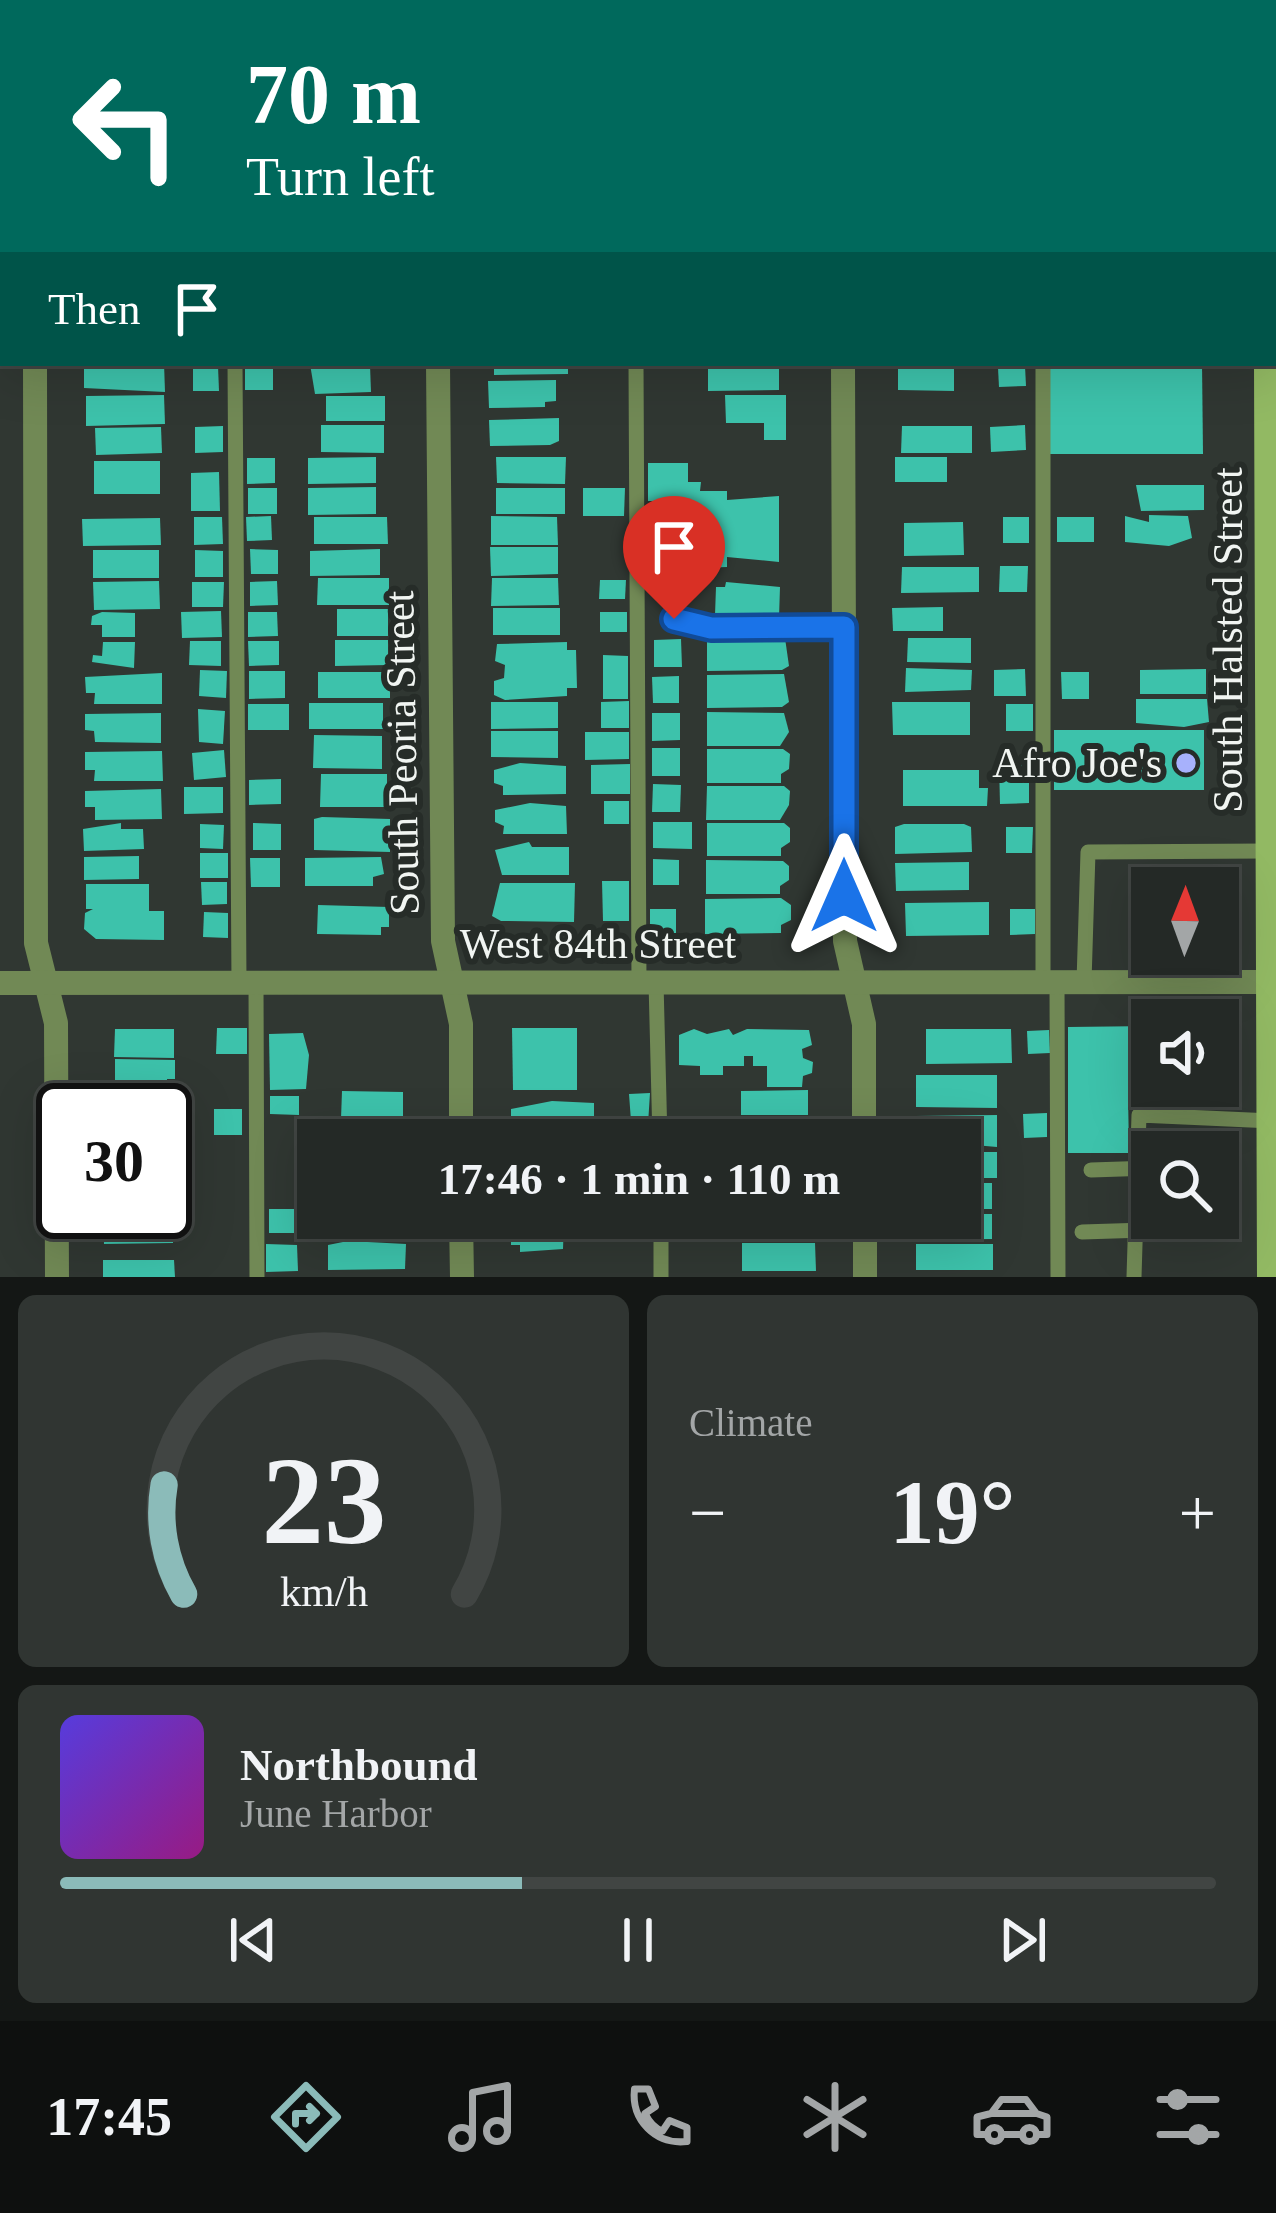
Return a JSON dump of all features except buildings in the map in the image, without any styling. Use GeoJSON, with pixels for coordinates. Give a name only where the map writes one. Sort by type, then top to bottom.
{"type":"FeatureCollection","features":[{"type":"Feature","properties":{"kind":"main road","name":"South Halsted Street"},"geometry":{"type":"LineString","coordinates":[[1266,366],[1269,1277]]}},
{"type":"Feature","properties":{"kind":"street"},"geometry":{"type":"LineString","coordinates":[[35,366],[36,943],[56,1023],[57,1277]]}},
{"type":"Feature","properties":{"kind":"street","name":"South Peoria Street"},"geometry":{"type":"LineString","coordinates":[[438,366],[443,941],[460,1024],[461,1119]]}},
{"type":"Feature","properties":{"kind":"street"},"geometry":{"type":"LineString","coordinates":[[843,366],[844,941],[864,1024],[864,1119]]}},
{"type":"Feature","properties":{"kind":"street","name":"West 84th Street"},"geometry":{"type":"LineString","coordinates":[[0,983],[1268,982]]}},
{"type":"Feature","properties":{"kind":"street"},"geometry":{"type":"LineString","coordinates":[[461,1239],[462,1277]]}},
{"type":"Feature","properties":{"kind":"street"},"geometry":{"type":"LineString","coordinates":[[865,1239],[865,1277]]}},
{"type":"Feature","properties":{"kind":"lane"},"geometry":{"type":"LineString","coordinates":[[235,366],[257,1277]]}},
{"type":"Feature","properties":{"kind":"lane"},"geometry":{"type":"LineString","coordinates":[[636,366],[647,982],[658,1119]]}},
{"type":"Feature","properties":{"kind":"lane"},"geometry":{"type":"LineString","coordinates":[[1043,366],[1058,1277]]}},
{"type":"Feature","properties":{"kind":"lane"},"geometry":{"type":"LineString","coordinates":[[673,557],[674,619],[679,624],[844,627]]}},
{"type":"Feature","properties":{"kind":"lane"},"geometry":{"type":"LineString","coordinates":[[1084,982],[1088,852],[1267,851]]}},
{"type":"Feature","properties":{"kind":"lane"},"geometry":{"type":"LineString","coordinates":[[1141,1131],[1139,1115],[1272,1121]]}},
{"type":"Feature","properties":{"kind":"lane"},"geometry":{"type":"LineString","coordinates":[[1090,1170],[1131,1169]]}},
{"type":"Feature","properties":{"kind":"lane"},"geometry":{"type":"LineString","coordinates":[[1082,1232],[1131,1230]]}},
{"type":"Feature","properties":{"kind":"lane"},"geometry":{"type":"LineString","coordinates":[[661,1239],[661,1277]]}},
{"type":"Feature","properties":{"kind":"lane"},"geometry":{"type":"LineString","coordinates":[[1134,1277],[1136,1239]]}},
{"type":"Feature","properties":{"kind":"place","name":"Afro Joe's"},"geometry":{"type":"Point","coordinates":[1186,763]}},
{"type":"Feature","properties":{"kind":"route"},"geometry":{"type":"LineString","coordinates":[[674,619],[679,624],[711,628],[844,627],[844,896]]}}]}
